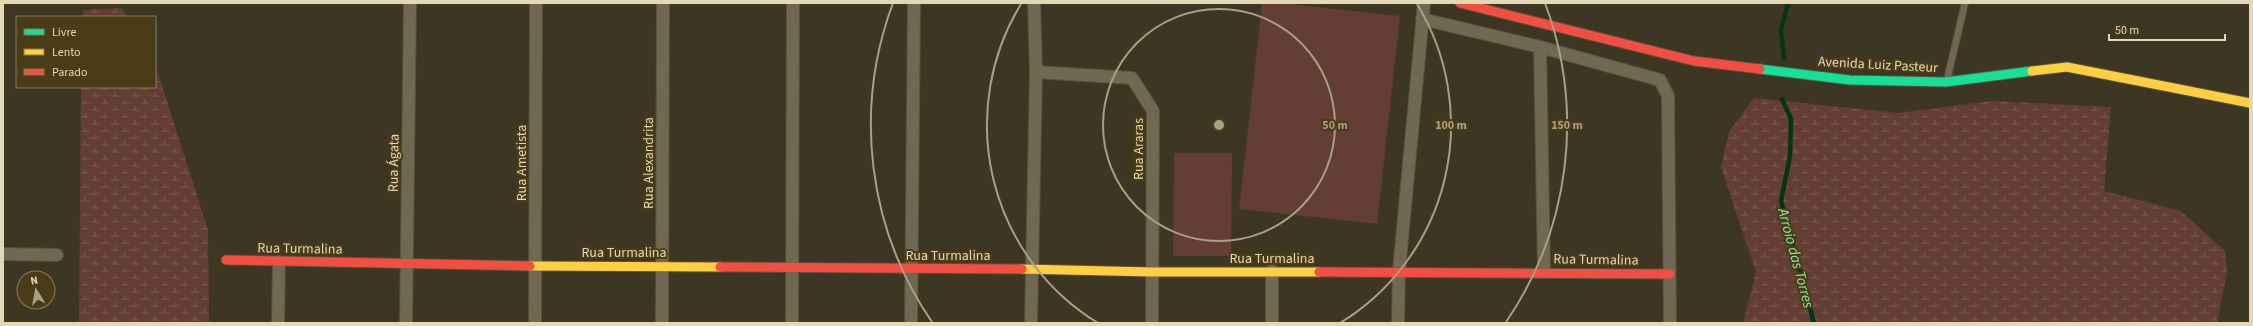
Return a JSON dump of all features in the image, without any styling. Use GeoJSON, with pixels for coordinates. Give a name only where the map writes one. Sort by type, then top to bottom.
{"type":"FeatureCollection","features":[{"type":"Feature","properties":{"kind":"street","name":"Rua Ágata"},"geometry":{"type":"LineString","coordinates":[[406,323],[410,3]]}},
{"type":"Feature","properties":{"kind":"street","name":"Rua Ametista"},"geometry":{"type":"LineString","coordinates":[[535,323],[536,3]]}},
{"type":"Feature","properties":{"kind":"street","name":"Rua Alexandrita"},"geometry":{"type":"LineString","coordinates":[[662,323],[663,3]]}},
{"type":"Feature","properties":{"kind":"street"},"geometry":{"type":"LineString","coordinates":[[792,323],[793,3]]}},
{"type":"Feature","properties":{"kind":"street"},"geometry":{"type":"LineString","coordinates":[[911,323],[914,3]]}},
{"type":"Feature","properties":{"kind":"street"},"geometry":{"type":"LineString","coordinates":[[1031,323],[1036,72],[1034,3]]}},
{"type":"Feature","properties":{"kind":"street"},"geometry":{"type":"LineString","coordinates":[[1398,323],[1399,271],[1424,3]]}},
{"type":"Feature","properties":{"kind":"street","name":"Avenida Luiz Pasteur"},"geometry":{"type":"LineString","coordinates":[[1460,3],[1694,61],[1850,80],[1946,82],[2067,67],[2250,103]]}},
{"type":"Feature","properties":{"kind":"street"},"geometry":{"type":"LineString","coordinates":[[1422,19],[1540,47],[1660,80],[1668,96],[1670,323]]}},
{"type":"Feature","properties":{"kind":"street"},"geometry":{"type":"LineString","coordinates":[[1540,47],[1544,272]]}},
{"type":"Feature","properties":{"kind":"street","name":"Rua Araras"},"geometry":{"type":"LineString","coordinates":[[1036,72],[1132,78],[1153,111],[1152,323]]}},
{"type":"Feature","properties":{"kind":"street"},"geometry":{"type":"LineString","coordinates":[[3,254],[56,255]]}},
{"type":"Feature","properties":{"kind":"street","name":"Rua Turmalina"},"geometry":{"type":"LineString","coordinates":[[226,260],[535,266],[1032,269],[1152,272],[1399,271],[1670,274]]}},
{"type":"Feature","properties":{"kind":"street"},"geometry":{"type":"LineString","coordinates":[[278,323],[279,262]]}},
{"type":"Feature","properties":{"kind":"street"},"geometry":{"type":"LineString","coordinates":[[1272,271],[1272,323]]}},
{"type":"Feature","properties":{"kind":"lane"},"geometry":{"type":"LineString","coordinates":[[1946,82],[1965,3]]}},
{"type":"Feature","properties":{"kind":"green space"},"geometry":{"type":"Polygon","coordinates":[[[1262,3],[1280,3],[1400,16],[1377,224],[1239,209],[1262,3]]]}},
{"type":"Feature","properties":{"kind":"green space"},"geometry":{"type":"Polygon","coordinates":[[[122,8],[126,16],[83,16],[83,10],[122,8]]]}},
{"type":"Feature","properties":{"kind":"green space"},"geometry":{"type":"Polygon","coordinates":[[[156,72],[160,79],[208,230],[209,323],[79,323],[81,88],[156,88],[156,72]]]}},
{"type":"Feature","properties":{"kind":"green space"},"geometry":{"type":"Polygon","coordinates":[[[1754,98],[1898,113],[1992,101],[2111,107],[2104,191],[2181,211],[2225,251],[2227,272],[2217,323],[1743,323],[1756,272],[1721,167],[1729,132],[1754,98]]]}},
{"type":"Feature","properties":{"kind":"green space"},"geometry":{"type":"Polygon","coordinates":[[[1174,153],[1232,153],[1231,256],[1173,256],[1174,153]]]}},
{"type":"Feature","properties":{"kind":"waterway","name":"Arroio das Torres"},"geometry":{"type":"LineString","coordinates":[[1784,58],[1781,30],[1788,3]]}},
{"type":"Feature","properties":{"kind":"waterway","name":"Arroio das Torres"},"geometry":{"type":"LineString","coordinates":[[1782,99],[1791,119],[1790,156],[1781,201],[1814,323]]}},
{"type":"Feature","properties":{"kind":"traffic: fast"},"geometry":{"type":"LineString","coordinates":[[1760,69],[1850,80],[1946,82],[2032,71]]}},
{"type":"Feature","properties":{"kind":"traffic: slow"},"geometry":{"type":"LineString","coordinates":[[2032,71],[2067,67],[2250,103]]}},
{"type":"Feature","properties":{"kind":"traffic: slow"},"geometry":{"type":"LineString","coordinates":[[530,266],[720,267]]}},
{"type":"Feature","properties":{"kind":"traffic: slow"},"geometry":{"type":"LineString","coordinates":[[1022,269],[1152,272],[1319,272]]}},
{"type":"Feature","properties":{"kind":"traffic: jam"},"geometry":{"type":"LineString","coordinates":[[1460,3],[1694,61],[1760,69]]}},
{"type":"Feature","properties":{"kind":"traffic: jam"},"geometry":{"type":"LineString","coordinates":[[226,260],[530,266]]}},
{"type":"Feature","properties":{"kind":"traffic: jam"},"geometry":{"type":"LineString","coordinates":[[720,267],[1022,269]]}},
{"type":"Feature","properties":{"kind":"traffic: jam"},"geometry":{"type":"LineString","coordinates":[[1319,272],[1670,274]]}}]}
